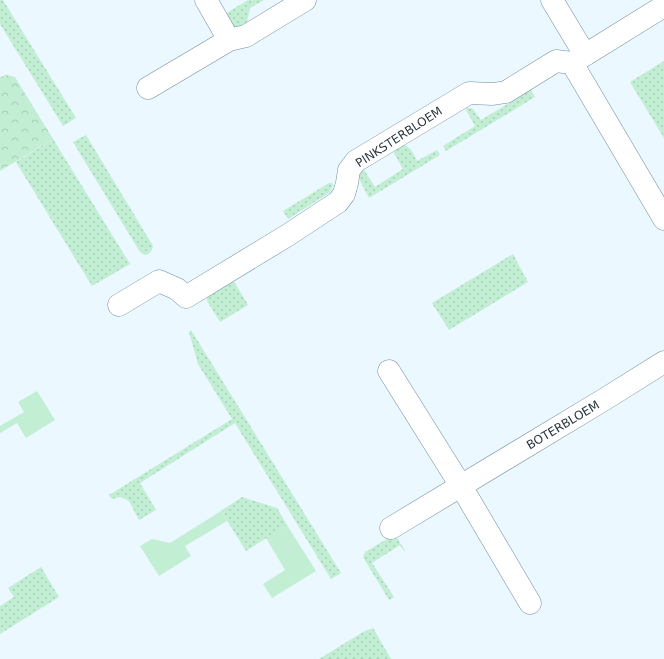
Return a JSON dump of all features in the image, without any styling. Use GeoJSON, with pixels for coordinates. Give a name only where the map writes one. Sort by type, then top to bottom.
{"type":"FeatureCollection","features":[{"type":"Feature","properties":{"kind":"street"},"geometry":{"type":"LineString","coordinates":[[206,0],[229,40]]}},
{"type":"Feature","properties":{"kind":"street"},"geometry":{"type":"LineString","coordinates":[[148,88],[229,40],[246,36],[305,0]]}},
{"type":"Feature","properties":{"kind":"street"},"geometry":{"type":"LineString","coordinates":[[552,0],[579,59],[664,219]]}},
{"type":"Feature","properties":{"kind":"street"},"geometry":{"type":"LineString","coordinates":[[579,59],[664,6]]}},
{"type":"Feature","properties":{"kind":"street","name":"PINKSTERBLOEM"},"geometry":{"type":"LineString","coordinates":[[120,305],[158,281],[186,297],[338,202],[344,194],[349,170],[356,161],[469,93],[493,94],[506,92],[556,61],[579,59]]}},
{"type":"Feature","properties":{"kind":"street","name":"BOTERBLOEM"},"geometry":{"type":"LineString","coordinates":[[391,528],[664,362]]}},
{"type":"Feature","properties":{"kind":"street"},"geometry":{"type":"LineString","coordinates":[[389,371],[461,486],[530,603]]}},
{"type":"Feature","properties":{"kind":"green space"},"geometry":{"type":"Polygon","coordinates":[[[0,0],[3,0],[76,118],[63,126],[0,24],[0,0]]]}},
{"type":"Feature","properties":{"kind":"green space"},"geometry":{"type":"Polygon","coordinates":[[[248,0],[264,0],[250,8],[247,22],[236,27],[233,26],[225,14],[248,0]]]}},
{"type":"Feature","properties":{"kind":"green space"},"geometry":{"type":"Polygon","coordinates":[[[664,61],[664,138],[630,82],[664,61]]]}},
{"type":"Feature","properties":{"kind":"green space"},"geometry":{"type":"Polygon","coordinates":[[[7,75],[15,77],[53,139],[0,171],[0,77],[7,75]]]}},
{"type":"Feature","properties":{"kind":"green space"},"geometry":{"type":"Polygon","coordinates":[[[531,90],[535,97],[446,151],[443,146],[475,126],[466,110],[466,107],[473,109],[481,120],[531,90]]]}},
{"type":"Feature","properties":{"kind":"green space"},"geometry":{"type":"Polygon","coordinates":[[[86,135],[153,246],[148,254],[145,255],[140,252],[73,142],[86,135]]]}},
{"type":"Feature","properties":{"kind":"green space"},"geometry":{"type":"Polygon","coordinates":[[[53,139],[130,264],[92,286],[16,162],[53,139]]]}},
{"type":"Feature","properties":{"kind":"green space"},"geometry":{"type":"Polygon","coordinates":[[[403,145],[410,148],[417,161],[437,150],[440,155],[369,198],[359,179],[359,173],[362,169],[364,170],[375,187],[403,169],[394,153],[396,149],[403,145]]]}},
{"type":"Feature","properties":{"kind":"green space"},"geometry":{"type":"Polygon","coordinates":[[[329,183],[332,183],[333,186],[329,193],[288,219],[283,211],[329,183]]]}},
{"type":"Feature","properties":{"kind":"green space"},"geometry":{"type":"Polygon","coordinates":[[[513,254],[528,282],[449,330],[432,303],[513,254]]]}},
{"type":"Feature","properties":{"kind":"green space"},"geometry":{"type":"Polygon","coordinates":[[[231,281],[235,283],[248,305],[220,322],[207,301],[207,296],[231,281]]]}},
{"type":"Feature","properties":{"kind":"green space"},"geometry":{"type":"Polygon","coordinates":[[[191,330],[341,573],[331,579],[235,423],[140,483],[156,510],[139,520],[129,501],[121,497],[112,499],[109,495],[232,419],[198,364],[189,332],[191,330]]]}},
{"type":"Feature","properties":{"kind":"green space"},"geometry":{"type":"Polygon","coordinates":[[[37,391],[55,420],[26,438],[17,423],[0,433],[0,426],[24,412],[18,402],[37,391]]]}},
{"type":"Feature","properties":{"kind":"green space"},"geometry":{"type":"Polygon","coordinates":[[[242,497],[277,508],[287,525],[246,551],[221,511],[242,497]]]}},
{"type":"Feature","properties":{"kind":"green space"},"geometry":{"type":"Polygon","coordinates":[[[221,511],[227,521],[185,546],[191,556],[159,576],[140,546],[152,539],[170,543],[221,511]]]}},
{"type":"Feature","properties":{"kind":"green space"},"geometry":{"type":"Polygon","coordinates":[[[287,525],[316,571],[272,598],[263,584],[285,570],[266,538],[287,525]]]}},
{"type":"Feature","properties":{"kind":"green space"},"geometry":{"type":"Polygon","coordinates":[[[392,536],[396,536],[405,551],[400,545],[372,563],[394,597],[389,600],[363,557],[365,552],[392,536]]]}},
{"type":"Feature","properties":{"kind":"green space"},"geometry":{"type":"Polygon","coordinates":[[[41,567],[59,597],[0,634],[0,606],[14,597],[8,588],[41,567]]]}},
{"type":"Feature","properties":{"kind":"green space"},"geometry":{"type":"Polygon","coordinates":[[[373,628],[391,659],[319,659],[363,632],[373,628]]]}}]}
